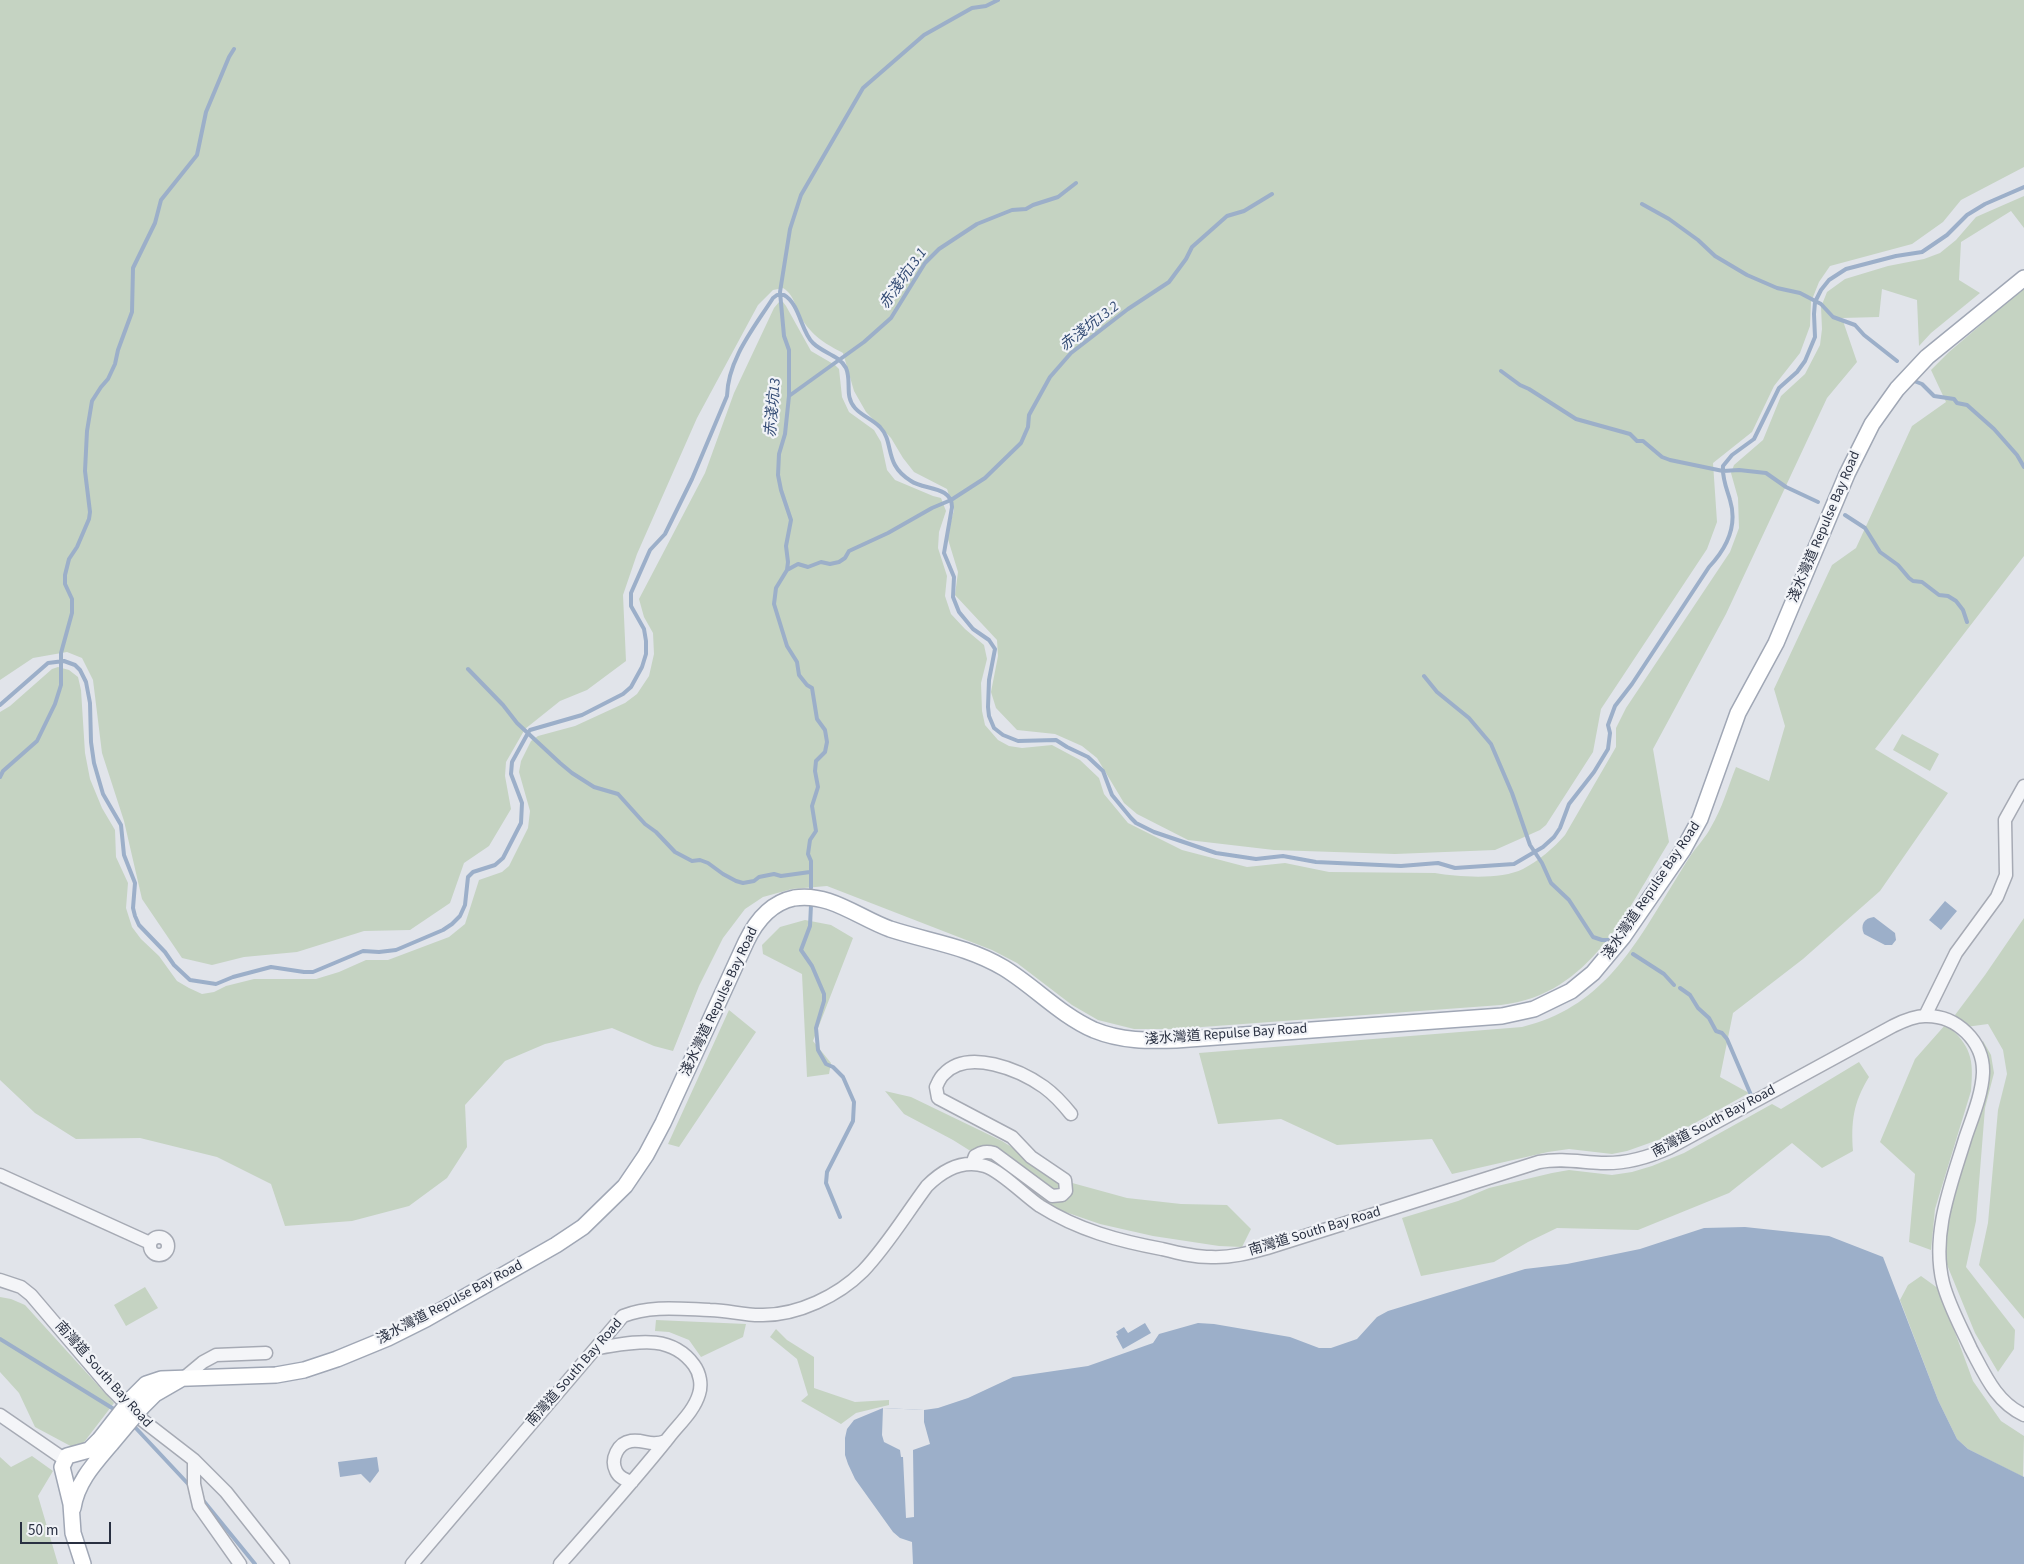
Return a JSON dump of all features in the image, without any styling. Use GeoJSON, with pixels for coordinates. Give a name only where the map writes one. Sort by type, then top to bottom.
{"type":"FeatureCollection","features":[{"type":"Feature","properties":{"kind":"main road","name":"淺水灣道 Repulse Bay Road"},"geometry":{"type":"LineString","coordinates":[[72,1517],[76,1494],[105,1441],[137,1402],[142,1388],[155,1380],[185,1377],[281,1374],[313,1367],[348,1355],[426,1319],[556,1245],[583,1227],[625,1186],[648,1150],[663,1123],[756,923],[770,909],[792,899],[813,897],[828,901],[885,927],[972,952],[1011,972],[1055,1006],[1087,1026],[1108,1035],[1132,1040],[1186,1039],[1502,1016],[1534,1009],[1571,991],[1593,973],[1615,948],[1694,831],[1707,804],[1738,713],[1776,642],[1847,474],[1877,417],[1897,389],[1927,357],[2024,278]]}},
{"type":"Feature","properties":{"kind":"main road","name":"淺水灣道 Repulse Bay Road"},"geometry":{"type":"LineString","coordinates":[[83,1564],[73,1533],[67,1461],[105,1441]]}},
{"type":"Feature","properties":{"kind":"main road"},"geometry":{"type":"LineString","coordinates":[[86,1460],[86,1475],[71,1480],[67,1461],[86,1460]]}},
{"type":"Feature","properties":{"kind":"street"},"geometry":{"type":"LineString","coordinates":[[1925,1016],[1956,954],[1997,897],[2006,875],[2005,820],[2024,786]]}},
{"type":"Feature","properties":{"kind":"street","name":"南灣道 South Bay Road"},"geometry":{"type":"LineString","coordinates":[[412,1564],[624,1316],[639,1310],[655,1308],[726,1310],[762,1316],[792,1311],[821,1300],[842,1288],[862,1272],[927,1186],[939,1174],[955,1166],[972,1164],[995,1170],[1041,1206],[1067,1221],[1122,1241],[1211,1258],[1239,1255],[1267,1248],[1539,1162],[1564,1159],[1615,1163],[1644,1158],[1669,1148],[1893,1026],[1912,1018],[1925,1016],[1946,1019],[1961,1027],[1975,1044],[1982,1064],[1979,1094],[1942,1220],[1939,1250],[1943,1283],[1954,1315],[1989,1382],[2004,1402],[2024,1416]]}},
{"type":"Feature","properties":{"kind":"street"},"geometry":{"type":"LineString","coordinates":[[972,1164],[975,1156],[985,1152],[994,1153],[1052,1196],[1062,1195],[1066,1190],[1065,1180],[1031,1157],[1012,1137],[938,1098],[936,1087],[944,1074],[957,1065],[972,1062],[985,1063],[1022,1074],[1054,1095],[1072,1114]]}},
{"type":"Feature","properties":{"kind":"street"},"geometry":{"type":"LineString","coordinates":[[0,1175],[150,1243]]}},
{"type":"Feature","properties":{"kind":"street","name":"南灣道 South Bay Road"},"geometry":{"type":"LineString","coordinates":[[0,1280],[21,1287],[31,1295],[111,1389],[193,1466],[226,1492],[284,1564]]}},
{"type":"Feature","properties":{"kind":"street"},"geometry":{"type":"LineString","coordinates":[[560,1564],[666,1441],[695,1405],[700,1393],[699,1375],[688,1357],[677,1348],[661,1343],[640,1342],[597,1348]]}},
{"type":"Feature","properties":{"kind":"street"},"geometry":{"type":"LineString","coordinates":[[185,1377],[203,1362],[216,1355],[266,1352]]}},
{"type":"Feature","properties":{"kind":"street"},"geometry":{"type":"LineString","coordinates":[[0,1415],[67,1461]]}},
{"type":"Feature","properties":{"kind":"street"},"geometry":{"type":"LineString","coordinates":[[632,1482],[622,1479],[616,1472],[614,1462],[616,1452],[622,1445],[631,1441],[657,1444],[666,1441]]}},
{"type":"Feature","properties":{"kind":"street"},"geometry":{"type":"LineString","coordinates":[[193,1466],[195,1495],[199,1506],[240,1564]]}},
{"type":"Feature","properties":{"kind":"green space"},"geometry":{"type":"Polygon","coordinates":[[[0,0],[2024,0],[2024,167],[1961,200],[1943,222],[1912,244],[1830,266],[1819,282],[1811,302],[1810,326],[1800,353],[1774,386],[1752,432],[1713,463],[1717,522],[1707,549],[1601,709],[1593,752],[1546,825],[1540,830],[1495,850],[1395,854],[1274,850],[1188,840],[1137,814],[1124,803],[1097,758],[1082,746],[1055,734],[1017,730],[996,708],[991,692],[998,656],[997,640],[955,595],[958,572],[947,536],[954,510],[947,489],[914,472],[891,438],[866,412],[854,391],[843,353],[816,336],[807,327],[800,317],[793,299],[783,288],[773,290],[758,305],[697,418],[637,554],[623,595],[626,661],[587,690],[560,701],[525,729],[506,762],[505,776],[511,809],[489,846],[464,863],[450,903],[410,930],[364,931],[297,952],[244,957],[212,965],[182,958],[142,899],[124,821],[102,753],[93,680],[82,658],[67,652],[33,658],[0,680],[0,0]]]}},
{"type":"Feature","properties":{"kind":"green space"},"geometry":{"type":"Polygon","coordinates":[[[2024,196],[2024,228],[2011,211],[1961,242],[1959,280],[1980,293],[1931,333],[1919,346],[1917,300],[1882,289],[1879,317],[1842,318],[1857,362],[1827,398],[1726,614],[1653,749],[1669,842],[1638,895],[1603,945],[1583,967],[1559,985],[1532,998],[1501,1005],[1175,1029],[1134,1029],[1098,1020],[1072,1005],[1017,963],[992,950],[827,886],[792,889],[763,897],[745,909],[723,938],[699,986],[673,1051],[654,1046],[612,1028],[545,1044],[505,1061],[465,1105],[467,1147],[447,1178],[409,1206],[352,1221],[285,1226],[271,1184],[217,1157],[140,1138],[76,1139],[35,1113],[0,1080],[0,712],[10,706],[52,669],[58,667],[69,670],[78,677],[81,690],[85,753],[90,779],[102,808],[115,830],[116,857],[128,883],[126,908],[132,927],[141,939],[159,956],[177,981],[189,988],[202,994],[254,979],[316,979],[339,972],[366,960],[388,960],[449,937],[465,924],[479,880],[502,872],[509,866],[528,828],[530,811],[519,772],[521,761],[531,741],[538,736],[575,726],[625,703],[637,694],[649,676],[654,654],[653,633],[644,617],[639,599],[705,473],[734,393],[774,308],[779,302],[783,302],[786,306],[811,351],[839,369],[842,397],[849,412],[874,430],[881,442],[887,470],[895,480],[941,498],[946,511],[939,532],[938,548],[947,576],[945,596],[951,614],[984,645],[987,659],[981,683],[982,711],[985,725],[998,740],[1009,746],[1022,748],[1052,745],[1080,760],[1099,778],[1104,794],[1128,823],[1182,850],[1247,867],[1285,863],[1329,872],[1435,873],[1480,877],[1503,875],[1523,869],[1546,854],[1565,835],[1616,747],[1616,728],[1626,708],[1730,552],[1739,528],[1738,498],[1731,473],[1734,465],[1763,440],[1781,396],[1805,374],[1820,345],[1822,329],[1821,307],[1827,292],[1845,279],[1888,266],[1924,259],[1940,253],[1956,240],[1976,217],[2024,196]]]}},
{"type":"Feature","properties":{"kind":"green space"},"geometry":{"type":"Polygon","coordinates":[[[2024,288],[2024,556],[1875,749],[1948,793],[1880,891],[1803,959],[1733,1013],[1720,1077],[1749,1093],[1675,1134],[1627,1151],[1612,1154],[1569,1149],[1452,1174],[1432,1139],[1337,1145],[1281,1119],[1218,1124],[1199,1053],[1522,1027],[1549,1018],[1573,1006],[1611,974],[1642,933],[1688,859],[1709,831],[1722,805],[1736,767],[1769,781],[1785,726],[1774,689],[1832,565],[1856,548],[1912,426],[1946,402],[1931,370],[1949,352],[2024,288]]]}},
{"type":"Feature","properties":{"kind":"green space"},"geometry":{"type":"Polygon","coordinates":[[[1902,734],[1939,754],[1930,771],[1893,750],[1902,734]]]}},
{"type":"Feature","properties":{"kind":"green space"},"geometry":{"type":"Polygon","coordinates":[[[2024,918],[2024,1319],[1979,1265],[1988,1223],[1998,1110],[2007,1074],[2003,1050],[1988,1024],[1966,1027],[1955,1015],[2024,918]]]}},
{"type":"Feature","properties":{"kind":"green space"},"geometry":{"type":"Polygon","coordinates":[[[805,920],[831,925],[853,938],[813,1041],[831,1063],[829,1074],[807,1077],[802,974],[763,954],[762,945],[780,927],[805,920]]]}},
{"type":"Feature","properties":{"kind":"green space"},"geometry":{"type":"Polygon","coordinates":[[[729,1010],[756,1032],[679,1147],[668,1144],[729,1010]]]}},
{"type":"Feature","properties":{"kind":"green space"},"geometry":{"type":"Polygon","coordinates":[[[1946,1024],[1966,1046],[1971,1061],[1972,1080],[1971,1091],[1935,1209],[1931,1250],[1909,1242],[1915,1174],[1880,1142],[1915,1059],[1946,1024]]]}},
{"type":"Feature","properties":{"kind":"green space"},"geometry":{"type":"Polygon","coordinates":[[[1983,1041],[1991,1055],[1994,1073],[1985,1108],[1976,1221],[1966,1267],[2015,1330],[2014,1349],[1998,1372],[1975,1333],[1943,1255],[1948,1211],[1983,1054],[1983,1041]]]}},
{"type":"Feature","properties":{"kind":"green space"},"geometry":{"type":"Polygon","coordinates":[[[1859,1062],[1869,1077],[1859,1095],[1854,1113],[1852,1131],[1853,1151],[1822,1168],[1792,1143],[1729,1193],[1638,1230],[1557,1228],[1494,1262],[1421,1276],[1402,1218],[1458,1201],[1489,1188],[1552,1173],[1569,1170],[1612,1175],[1652,1166],[1684,1153],[1772,1104],[1781,1109],[1859,1062]]]}},
{"type":"Feature","properties":{"kind":"green space"},"geometry":{"type":"Polygon","coordinates":[[[885,1091],[911,1097],[1002,1141],[1065,1181],[1127,1198],[1181,1204],[1227,1205],[1251,1229],[1242,1247],[1219,1246],[1153,1236],[1100,1224],[1045,1205],[996,1167],[953,1140],[904,1114],[885,1091]]]}},
{"type":"Feature","properties":{"kind":"green space"},"geometry":{"type":"Polygon","coordinates":[[[1921,1276],[1939,1289],[1973,1381],[2001,1421],[2024,1436],[2023,1477],[1968,1449],[1957,1439],[1938,1400],[1900,1300],[1908,1285],[1921,1276]]]}},
{"type":"Feature","properties":{"kind":"green space"},"geometry":{"type":"Polygon","coordinates":[[[145,1287],[158,1308],[126,1326],[114,1305],[145,1287]]]}},
{"type":"Feature","properties":{"kind":"green space"},"geometry":{"type":"Polygon","coordinates":[[[0,1297],[25,1305],[114,1403],[78,1450],[35,1427],[19,1393],[0,1372],[0,1297]]]}},
{"type":"Feature","properties":{"kind":"green space"},"geometry":{"type":"Polygon","coordinates":[[[656,1320],[746,1324],[743,1337],[701,1357],[689,1340],[669,1332],[655,1331],[656,1320]]]}},
{"type":"Feature","properties":{"kind":"green space"},"geometry":{"type":"Polygon","coordinates":[[[776,1329],[787,1340],[814,1357],[814,1388],[855,1402],[889,1400],[889,1405],[856,1413],[841,1424],[801,1401],[808,1395],[797,1359],[770,1337],[776,1329]]]}},
{"type":"Feature","properties":{"kind":"green space"},"geometry":{"type":"Polygon","coordinates":[[[32,1456],[53,1471],[38,1496],[58,1564],[0,1564],[0,1457],[11,1467],[32,1456]]]}},
{"type":"Feature","properties":{"kind":"water"},"geometry":{"type":"Polygon","coordinates":[[[1945,901],[1957,911],[1941,930],[1929,920],[1945,901]]]}},
{"type":"Feature","properties":{"kind":"water"},"geometry":{"type":"Polygon","coordinates":[[[1874,917],[1895,933],[1896,940],[1892,945],[1885,945],[1864,934],[1862,928],[1864,922],[1874,917]]]}},
{"type":"Feature","properties":{"kind":"water"},"geometry":{"type":"Polygon","coordinates":[[[1745,1227],[1829,1236],[1883,1257],[1938,1400],[1957,1439],[1968,1449],[2024,1477],[2024,1564],[913,1564],[912,1542],[900,1538],[893,1532],[855,1479],[845,1455],[847,1429],[854,1420],[883,1408],[924,1410],[938,1408],[968,1398],[1013,1377],[1088,1366],[1153,1343],[1159,1334],[1198,1323],[1290,1337],[1319,1348],[1331,1348],[1357,1339],[1377,1317],[1388,1311],[1525,1269],[1567,1264],[1640,1249],[1704,1228],[1745,1227]]]}},
{"type":"Feature","properties":{"kind":"water"},"geometry":{"type":"Polygon","coordinates":[[[1145,1323],[1151,1333],[1123,1349],[1116,1336],[1118,1335],[1116,1332],[1124,1327],[1128,1333],[1145,1323]]]}},
{"type":"Feature","properties":{"kind":"water"},"geometry":{"type":"Polygon","coordinates":[[[377,1457],[379,1471],[370,1483],[361,1474],[340,1477],[338,1462],[377,1457]]]}},
{"type":"Feature","properties":{"kind":"pier"},"geometry":{"type":"Polygon","coordinates":[[[883,1408],[924,1410],[924,1422],[930,1444],[913,1450],[914,1517],[906,1518],[903,1457],[901,1457],[900,1450],[884,1442],[882,1435],[883,1408]]]}},
{"type":"Feature","properties":{"kind":"waterway","name":"赤淺坑13"},"geometry":{"type":"LineString","coordinates":[[811,888],[811,861],[808,854],[810,840],[816,831],[812,806],[818,787],[815,771],[816,761],[825,752],[827,742],[825,730],[817,719],[812,688],[799,675],[797,662],[787,646],[774,604],[776,588],[787,570],[786,546],[791,520],[778,475],[779,454],[785,434],[789,396],[789,350],[784,336],[780,292],[790,229],[801,195],[863,88],[924,35],[972,8],[986,6],[998,0]]}},
{"type":"Feature","properties":{"kind":"waterway"},"geometry":{"type":"LineString","coordinates":[[0,777],[3,771],[37,741],[55,704],[61,685],[61,653],[72,613],[72,599],[65,584],[65,575],[69,559],[77,547],[90,512],[85,471],[87,431],[92,401],[108,379],[115,364],[132,312],[133,268],[155,223],[161,200],[197,155],[206,112],[234,49]]}},
{"type":"Feature","properties":{"kind":"waterway","name":"赤淺坑13.1"},"geometry":{"type":"LineString","coordinates":[[789,396],[864,342],[891,318],[925,263],[939,249],[977,224],[1012,210],[1026,209],[1058,197],[1076,183]]}},
{"type":"Feature","properties":{"kind":"waterway"},"geometry":{"type":"LineString","coordinates":[[0,705],[48,663],[64,661],[75,665],[80,670],[86,682],[90,703],[91,742],[94,763],[103,794],[121,825],[124,855],[135,883],[133,908],[135,916],[139,925],[165,952],[174,965],[190,980],[216,984],[233,977],[271,967],[313,972],[363,951],[396,950],[443,930],[460,916],[465,905],[468,877],[473,872],[495,865],[503,858],[521,823],[522,803],[511,774],[512,762],[530,730],[582,715],[623,694],[631,687],[642,667],[646,654],[646,641],[644,629],[631,606],[631,593],[650,550],[665,534],[692,479],[727,396],[728,382],[743,344],[773,298],[777,295],[784,295],[794,305],[813,343],[839,360],[846,368],[850,399],[858,411],[880,427],[887,440],[896,468],[916,484],[936,489],[947,495],[951,500],[952,507],[944,553],[954,577],[953,597],[959,612],[973,629],[989,640],[995,649],[989,680],[988,707],[989,716],[994,728],[1003,735],[1018,741],[1056,740],[1088,757],[1103,771],[1112,795],[1136,823],[1154,832],[1216,853],[1256,859],[1283,856],[1316,862],[1401,866],[1438,863],[1455,868],[1514,864],[1543,847],[1554,837],[1560,828],[1569,804],[1594,772],[1608,749],[1610,733],[1608,725],[1615,706],[1632,684],[1709,567],[1721,553],[1729,536],[1732,519],[1732,510],[1724,480],[1723,466],[1732,455],[1754,439],[1779,388],[1797,372],[1805,361],[1815,337],[1815,302],[1821,290],[1829,280],[1846,269],[1896,256],[1922,252],[1947,235],[1967,215],[1985,204],[2024,187]]}},
{"type":"Feature","properties":{"kind":"waterway","name":"赤淺坑13.2"},"geometry":{"type":"LineString","coordinates":[[787,570],[798,564],[808,567],[821,562],[830,564],[839,562],[845,558],[849,551],[951,500],[985,478],[1021,443],[1028,427],[1029,415],[1050,377],[1071,353],[1128,309],[1169,282],[1186,259],[1192,247],[1227,216],[1244,211],[1272,194]]}},
{"type":"Feature","properties":{"kind":"waterway"},"geometry":{"type":"LineString","coordinates":[[1642,204],[1669,219],[1698,240],[1715,256],[1747,275],[1777,288],[1800,293],[1821,304],[1833,317],[1855,325],[1864,335],[1897,361]]}},
{"type":"Feature","properties":{"kind":"waterway"},"geometry":{"type":"LineString","coordinates":[[1501,371],[1520,385],[1576,419],[1630,434],[1637,441],[1643,441],[1662,457],[1723,471],[1739,470],[1766,473],[1786,487],[1818,502]]}},
{"type":"Feature","properties":{"kind":"waterway"},"geometry":{"type":"LineString","coordinates":[[1914,381],[1922,384],[1934,396],[1954,399],[1957,403],[1967,405],[1994,429],[2017,455],[2024,467]]}},
{"type":"Feature","properties":{"kind":"waterway"},"geometry":{"type":"LineString","coordinates":[[1845,515],[1865,528],[1880,552],[1898,565],[1909,578],[1913,581],[1922,582],[1939,595],[1948,596],[1956,601],[1963,610],[1967,622]]}},
{"type":"Feature","properties":{"kind":"waterway"},"geometry":{"type":"LineString","coordinates":[[468,669],[503,705],[517,723],[560,763],[594,787],[618,794],[645,824],[656,832],[675,852],[692,861],[700,860],[708,863],[723,874],[743,883],[774,874],[781,876],[810,872]]}},
{"type":"Feature","properties":{"kind":"waterway"},"geometry":{"type":"LineString","coordinates":[[1424,676],[1437,692],[1469,718],[1491,744],[1512,793],[1530,845],[1542,863],[1551,883],[1569,900],[1593,937],[1611,940]]}},
{"type":"Feature","properties":{"kind":"waterway","name":"赤淺坑13"},"geometry":{"type":"LineString","coordinates":[[811,905],[810,926],[801,950],[812,966],[824,994],[824,1001],[816,1028],[818,1050],[826,1064],[833,1067],[843,1077],[854,1102],[853,1121],[827,1172],[826,1183],[840,1217]]}},
{"type":"Feature","properties":{"kind":"waterway"},"geometry":{"type":"LineString","coordinates":[[1633,954],[1664,974],[1674,985]]}},
{"type":"Feature","properties":{"kind":"waterway"},"geometry":{"type":"LineString","coordinates":[[1680,988],[1690,995],[1698,1008],[1709,1018],[1716,1031],[1722,1033],[1727,1039],[1751,1095]]}},
{"type":"Feature","properties":{"kind":"waterway"},"geometry":{"type":"LineString","coordinates":[[0,1339],[117,1411]]}},
{"type":"Feature","properties":{"kind":"waterway"},"geometry":{"type":"LineString","coordinates":[[132,1424],[191,1487]]}},
{"type":"Feature","properties":{"kind":"waterway"},"geometry":{"type":"LineString","coordinates":[[202,1499],[255,1564]]}}]}
